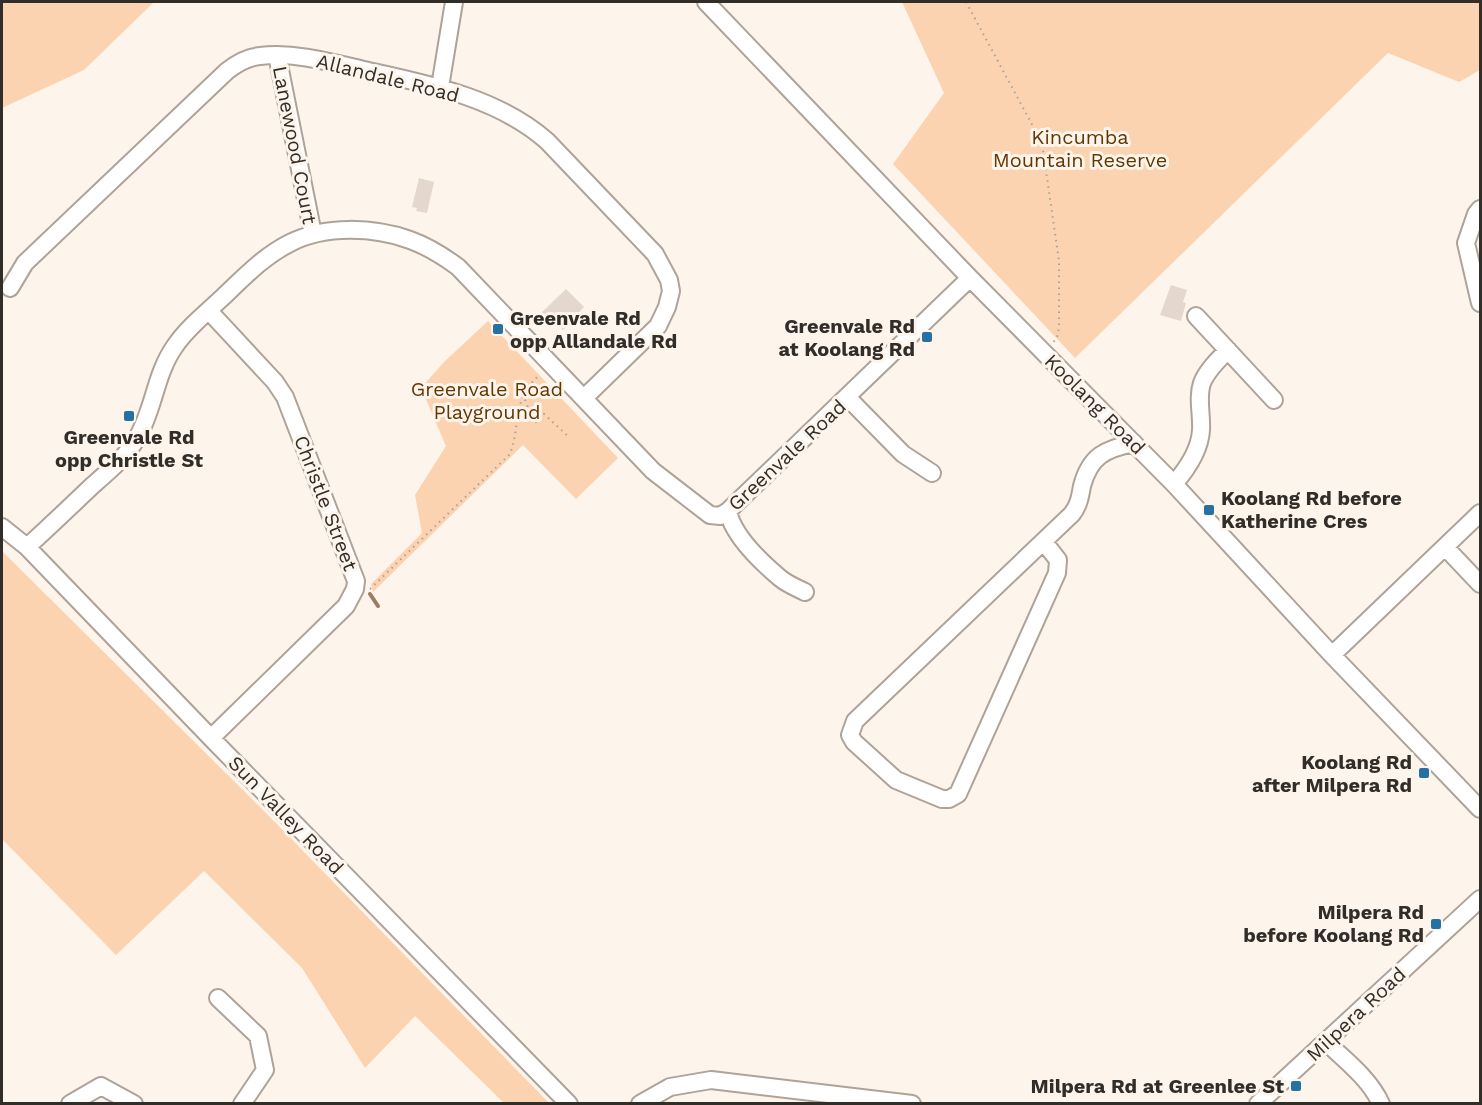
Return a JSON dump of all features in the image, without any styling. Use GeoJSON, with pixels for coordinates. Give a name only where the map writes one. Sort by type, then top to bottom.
{"type":"FeatureCollection","features":[{"type":"Feature","properties":{"kind":"street"},"geometry":{"type":"LineString","coordinates":[[440,87],[454,8],[453,2]]}},
{"type":"Feature","properties":{"kind":"street","name":"Koolang Road"},"geometry":{"type":"LineString","coordinates":[[706,2],[970,278],[1174,484],[1332,655],[1480,809]]}},
{"type":"Feature","properties":{"kind":"street","name":"Allandale Road"},"geometry":{"type":"LineString","coordinates":[[10,288],[25,263],[227,71],[249,58],[277,55],[305,57],[440,87],[515,117],[533,129],[656,254],[669,279],[671,291],[667,307],[658,326],[584,398]]}},
{"type":"Feature","properties":{"kind":"street","name":"Lanewood Court"},"geometry":{"type":"LineString","coordinates":[[277,55],[313,234]]}},
{"type":"Feature","properties":{"kind":"street"},"geometry":{"type":"LineString","coordinates":[[1480,209],[1466,243],[1480,303]]}},
{"type":"Feature","properties":{"kind":"street","name":"Greenvale Road"},"geometry":{"type":"LineString","coordinates":[[27,548],[123,458],[137,439],[164,366],[176,345],[265,258],[291,242],[313,234],[342,230],[375,231],[412,240],[458,267],[653,471],[710,515],[720,516],[848,398],[970,278]]}},
{"type":"Feature","properties":{"kind":"street","name":"Christle Street"},"geometry":{"type":"LineString","coordinates":[[209,311],[275,382],[285,398],[356,581],[346,606],[211,738]]}},
{"type":"Feature","properties":{"kind":"street"},"geometry":{"type":"LineString","coordinates":[[1196,316],[1274,400]]}},
{"type":"Feature","properties":{"kind":"street"},"geometry":{"type":"LineString","coordinates":[[1174,484],[1186,471],[1197,446],[1201,431],[1200,395],[1203,380],[1228,350]]}},
{"type":"Feature","properties":{"kind":"street"},"geometry":{"type":"LineString","coordinates":[[848,398],[903,454],[932,473]]}},
{"type":"Feature","properties":{"kind":"street"},"geometry":{"type":"LineString","coordinates":[[1044,542],[1058,560],[1057,573],[958,794],[949,799],[942,799],[896,780],[854,742],[850,735],[855,721],[1076,509],[1085,476],[1094,461],[1107,451],[1134,443]]}},
{"type":"Feature","properties":{"kind":"street"},"geometry":{"type":"LineString","coordinates":[[728,511],[730,524],[740,538],[782,580],[805,592]]}},
{"type":"Feature","properties":{"kind":"street"},"geometry":{"type":"LineString","coordinates":[[1332,655],[1480,513]]}},
{"type":"Feature","properties":{"kind":"street","name":"Sun Valley Road"},"geometry":{"type":"LineString","coordinates":[[2,527],[27,548],[569,1104]]}},
{"type":"Feature","properties":{"kind":"street"},"geometry":{"type":"LineString","coordinates":[[1445,547],[1480,584]]}},
{"type":"Feature","properties":{"kind":"street","name":"Milpera Road"},"geometry":{"type":"LineString","coordinates":[[1258,1104],[1480,899]]}},
{"type":"Feature","properties":{"kind":"street"},"geometry":{"type":"LineString","coordinates":[[219,998],[258,1036],[265,1070],[242,1104]]}},
{"type":"Feature","properties":{"kind":"street"},"geometry":{"type":"LineString","coordinates":[[1326,1042],[1363,1078],[1381,1104]]}},
{"type":"Feature","properties":{"kind":"street"},"geometry":{"type":"LineString","coordinates":[[640,1104],[670,1087],[711,1080],[912,1104]]}},
{"type":"Feature","properties":{"kind":"street"},"geometry":{"type":"LineString","coordinates":[[70,1104],[101,1086],[134,1104]]}},
{"type":"Feature","properties":{"kind":"path"},"geometry":{"type":"LineString","coordinates":[[965,2],[1042,143],[1059,261],[1058,335],[1045,354]]}},
{"type":"Feature","properties":{"kind":"path"},"geometry":{"type":"LineString","coordinates":[[353,593],[370,589],[510,454],[516,440],[517,417],[523,394],[550,363]]}},
{"type":"Feature","properties":{"kind":"path"},"geometry":{"type":"LineString","coordinates":[[523,394],[532,418],[537,422],[544,414],[570,438]]}},
{"type":"Feature","properties":{"kind":"green space"},"geometry":{"type":"Polygon","coordinates":[[[2,2],[154,2],[84,70],[2,108],[2,2]]]}},
{"type":"Feature","properties":{"kind":"green space","name":"Kincumba Mountain Reserve"},"geometry":{"type":"Polygon","coordinates":[[[902,2],[1480,2],[1480,70],[1459,82],[1388,53],[1075,358],[893,164],[944,93],[902,2]]]}},
{"type":"Feature","properties":{"kind":"green space","name":"Greenvale Road Playground"},"geometry":{"type":"Polygon","coordinates":[[[488,321],[618,458],[576,499],[523,445],[373,592],[371,584],[422,533],[415,495],[446,446],[421,388],[444,362],[488,321]]]}},
{"type":"Feature","properties":{"kind":"green space"},"geometry":{"type":"Polygon","coordinates":[[[2,551],[268,815],[549,1103],[504,1103],[415,1016],[365,1068],[302,968],[204,871],[116,955],[2,839],[2,551]]]}},
{"type":"Feature","properties":{"kind":"building"},"geometry":{"type":"Polygon","coordinates":[[[419,178],[434,182],[427,213],[416,211],[417,208],[412,207],[419,178]]]}},
{"type":"Feature","properties":{"kind":"building"},"geometry":{"type":"Polygon","coordinates":[[[1171,285],[1187,290],[1181,321],[1160,315],[1171,285]]]}},
{"type":"Feature","properties":{"kind":"building"},"geometry":{"type":"Polygon","coordinates":[[[566,289],[584,307],[563,330],[554,320],[550,324],[540,314],[566,289]]]}},
{"type":"Feature","properties":{"kind":"waterway"},"geometry":{"type":"LineString","coordinates":[[370,594],[378,606]]}},
{"type":"Feature","properties":{"kind":"place","name":"Greenvale Rd opp Allandale Rd"},"geometry":{"type":"Point","coordinates":[498,329]}},
{"type":"Feature","properties":{"kind":"place","name":"Greenvale Rd at Koolang Rd"},"geometry":{"type":"Point","coordinates":[927,337]}},
{"type":"Feature","properties":{"kind":"place","name":"Greenvale Rd opp Christle St"},"geometry":{"type":"Point","coordinates":[129,416]}},
{"type":"Feature","properties":{"kind":"place","name":"Koolang Rd before Katherine Cres"},"geometry":{"type":"Point","coordinates":[1209,510]}},
{"type":"Feature","properties":{"kind":"place","name":"Koolang Rd after Milpera Rd"},"geometry":{"type":"Point","coordinates":[1424,773]}},
{"type":"Feature","properties":{"kind":"place","name":"Milpera Rd before Koolang Rd"},"geometry":{"type":"Point","coordinates":[1436,924]}},
{"type":"Feature","properties":{"kind":"place","name":"Milpera Rd at Greenlee St"},"geometry":{"type":"Point","coordinates":[1296,1086]}}]}
